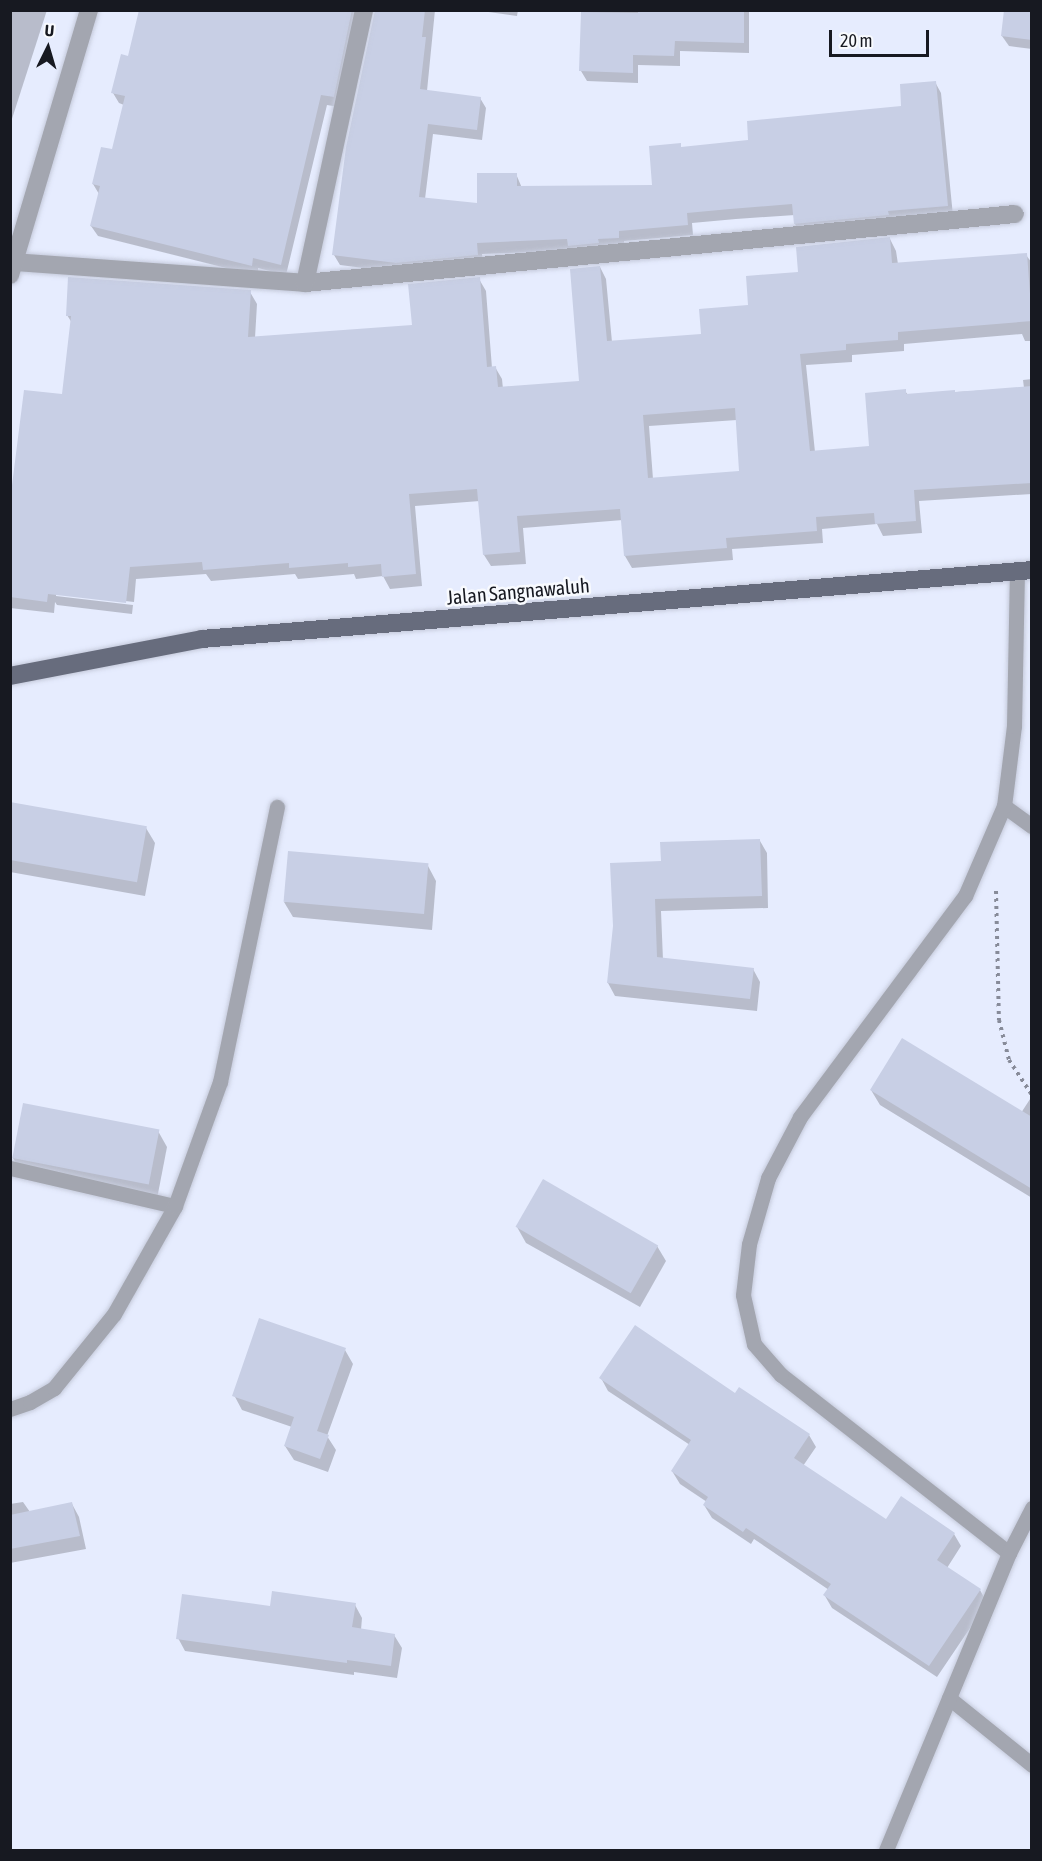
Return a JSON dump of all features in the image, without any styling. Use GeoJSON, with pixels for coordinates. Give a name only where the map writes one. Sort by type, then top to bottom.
{"type":"FeatureCollection","features":[{"type":"Feature","properties":{"kind":"main road","name":"Jalan Sangnawaluh"},"geometry":{"type":"LineString","coordinates":[[10,676],[123,652],[202,639],[1024,571]]}},
{"type":"Feature","properties":{"kind":"street"},"geometry":{"type":"LineString","coordinates":[[89,10],[12,269],[305,283],[1015,214]]}},
{"type":"Feature","properties":{"kind":"street"},"geometry":{"type":"LineString","coordinates":[[305,283],[364,10]]}},
{"type":"Feature","properties":{"kind":"lane"},"geometry":{"type":"LineString","coordinates":[[1009,1553],[780,1375],[754,1344],[743,1295],[749,1244],[768,1178],[800,1117],[965,896],[1004,806],[1014,726],[1024,571]]}},
{"type":"Feature","properties":{"kind":"lane"},"geometry":{"type":"LineString","coordinates":[[1004,806],[1032,826]]}},
{"type":"Feature","properties":{"kind":"lane"},"geometry":{"type":"LineString","coordinates":[[10,1409],[30,1402],[54,1388],[114,1314],[175,1206],[220,1082],[277,807]]}},
{"type":"Feature","properties":{"kind":"lane"},"geometry":{"type":"LineString","coordinates":[[10,1168],[175,1206]]}},
{"type":"Feature","properties":{"kind":"lane"},"geometry":{"type":"LineString","coordinates":[[886,1851],[1009,1553],[1032,1508]]}},
{"type":"Feature","properties":{"kind":"lane"},"geometry":{"type":"LineString","coordinates":[[949,1698],[1032,1765]]}},
{"type":"Feature","properties":{"kind":"path"},"geometry":{"type":"LineString","coordinates":[[995,880],[999,1020],[1009,1060],[1032,1095]]}},
{"type":"Feature","properties":{"kind":"building"},"geometry":{"type":"Polygon","coordinates":[[[139,10],[352,10],[334,97],[321,95],[281,265],[253,258],[252,266],[90,226],[100,186],[92,184],[101,147],[112,149],[125,96],[111,93],[121,54],[128,56],[139,10]]]}},
{"type":"Feature","properties":{"kind":"building"},"geometry":{"type":"Polygon","coordinates":[[[375,10],[425,10],[422,37],[426,37],[420,89],[481,97],[477,130],[428,124],[419,197],[477,203],[477,173],[517,173],[517,186],[652,185],[649,146],[681,143],[681,147],[748,140],[747,121],[901,106],[900,84],[936,81],[948,206],[888,211],[889,215],[794,224],[792,204],[687,213],[688,225],[619,231],[619,238],[598,239],[599,243],[568,246],[567,239],[477,243],[478,255],[396,263],[332,255],[346,147],[375,10]]]}},
{"type":"Feature","properties":{"kind":"building"},"geometry":{"type":"Polygon","coordinates":[[[638,10],[744,10],[744,43],[675,41],[674,56],[633,55],[633,73],[579,71],[581,12],[638,13],[638,10]]]}},
{"type":"Feature","properties":{"kind":"building"},"geometry":{"type":"Polygon","coordinates":[[[1004,10],[1032,10],[1032,40],[1001,36],[1004,10]]]}},
{"type":"Feature","properties":{"kind":"building"},"geometry":{"type":"Polygon","coordinates":[[[890,237],[892,263],[1027,253],[1032,321],[898,332],[898,340],[846,344],[846,350],[800,354],[810,451],[869,446],[865,393],[906,389],[906,394],[955,390],[955,392],[1032,386],[1032,483],[914,490],[916,521],[875,524],[874,513],[816,517],[817,531],[726,538],[727,548],[624,556],[620,509],[517,516],[520,552],[483,555],[477,489],[409,494],[416,574],[382,577],[381,564],[348,567],[348,563],[289,568],[289,563],[203,570],[202,562],[130,567],[126,603],[48,594],[47,602],[10,597],[10,501],[24,390],[62,394],[71,316],[66,316],[68,277],[251,290],[248,337],[412,325],[408,284],[480,277],[487,367],[496,366],[498,387],[579,381],[570,269],[600,266],[607,341],[701,334],[699,309],[748,305],[746,276],[798,272],[796,247],[890,237]],[[735,408],[643,415],[648,478],[739,471],[735,408]]]}},
{"type":"Feature","properties":{"kind":"building"},"geometry":{"type":"Polygon","coordinates":[[[10,802],[147,826],[137,882],[10,860],[10,802]]]}},
{"type":"Feature","properties":{"kind":"building"},"geometry":{"type":"Polygon","coordinates":[[[760,839],[762,896],[655,899],[657,957],[754,968],[750,999],[607,983],[613,926],[610,863],[661,861],[660,842],[760,839]]]}},
{"type":"Feature","properties":{"kind":"building"},"geometry":{"type":"Polygon","coordinates":[[[288,851],[428,863],[424,914],[284,902],[288,851]]]}},
{"type":"Feature","properties":{"kind":"building"},"geometry":{"type":"Polygon","coordinates":[[[902,1038],[1032,1117],[1032,1189],[870,1090],[902,1038]]]}},
{"type":"Feature","properties":{"kind":"building"},"geometry":{"type":"Polygon","coordinates":[[[23,1103],[159,1130],[149,1184],[12,1158],[23,1103]]]}},
{"type":"Feature","properties":{"kind":"building"},"geometry":{"type":"Polygon","coordinates":[[[543,1179],[658,1246],[631,1293],[516,1227],[543,1179]]]}},
{"type":"Feature","properties":{"kind":"building"},"geometry":{"type":"Polygon","coordinates":[[[259,1318],[346,1348],[317,1431],[329,1435],[320,1459],[284,1446],[294,1417],[232,1396],[259,1318]]]}},
{"type":"Feature","properties":{"kind":"building"},"geometry":{"type":"Polygon","coordinates":[[[635,1325],[735,1393],[739,1387],[810,1434],[794,1458],[886,1519],[901,1496],[955,1533],[937,1560],[981,1589],[929,1666],[823,1595],[831,1584],[746,1528],[743,1532],[703,1505],[708,1497],[671,1471],[691,1440],[599,1378],[635,1325]]]}},
{"type":"Feature","properties":{"kind":"building"},"geometry":{"type":"Polygon","coordinates":[[[72,1502],[80,1536],[10,1549],[10,1515],[72,1502]]]}},
{"type":"Feature","properties":{"kind":"building"},"geometry":{"type":"Polygon","coordinates":[[[272,1591],[356,1603],[352,1627],[395,1634],[391,1666],[347,1660],[347,1663],[176,1639],[182,1594],[270,1606],[272,1591]]]}}]}
